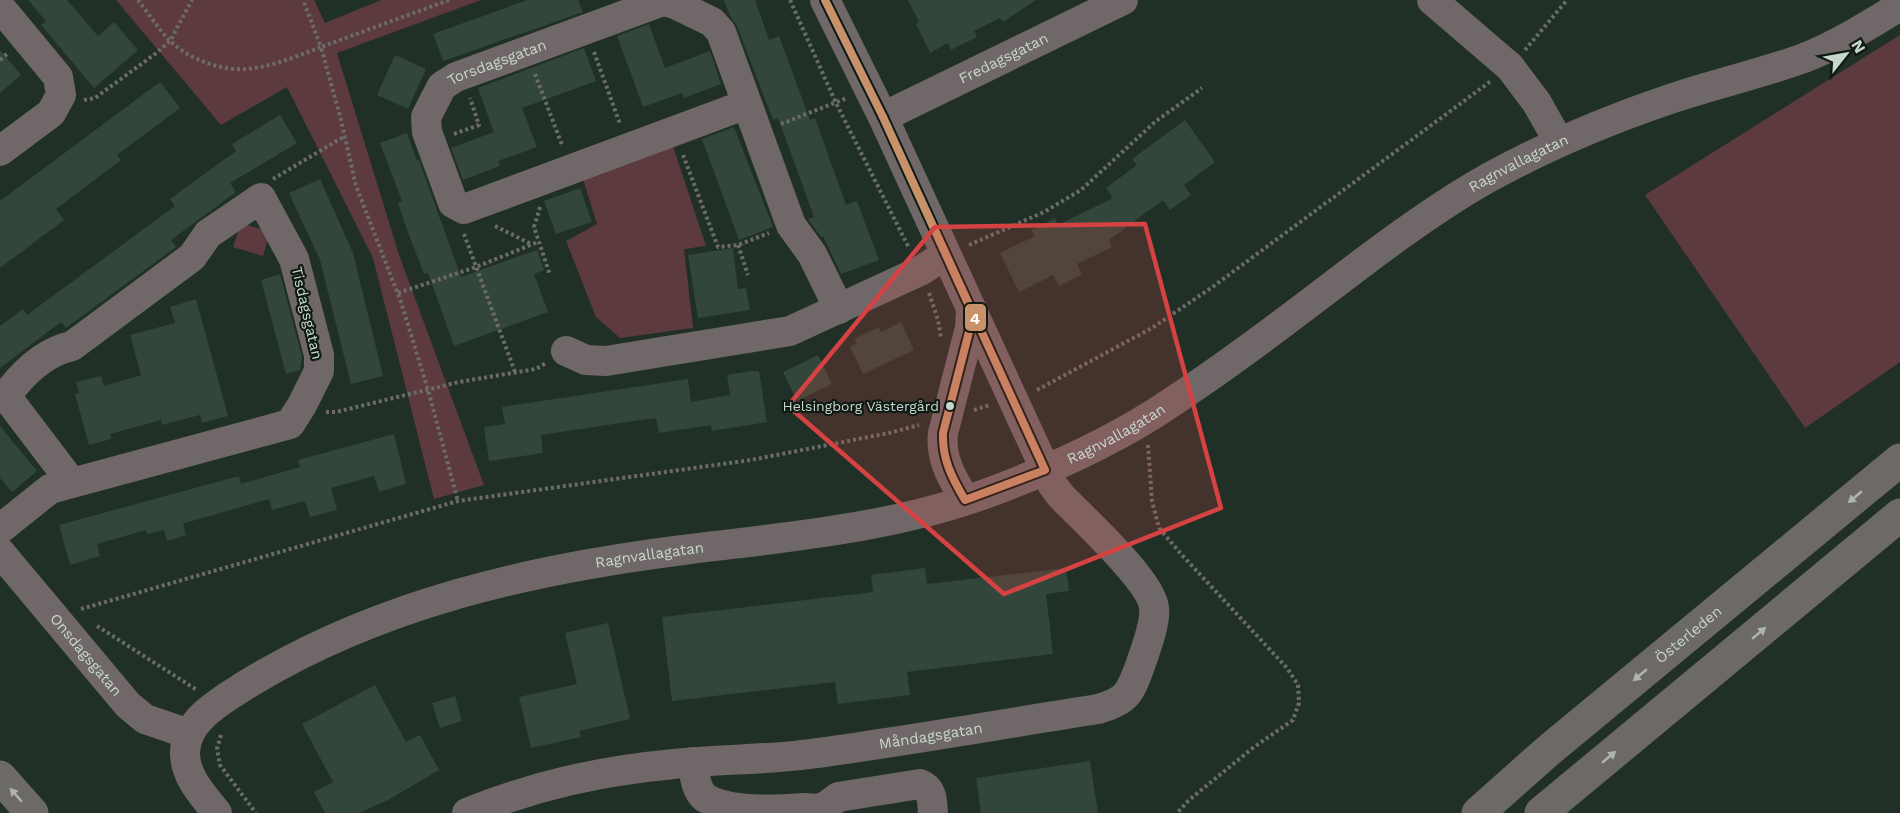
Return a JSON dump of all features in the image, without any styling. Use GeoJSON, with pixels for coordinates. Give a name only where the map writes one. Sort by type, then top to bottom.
{"type":"FeatureCollection","features":[{"type":"Feature","properties":{"kind":"main road","name":"Österleden"},"geometry":{"type":"LineString","coordinates":[[1478,813],[1549,750],[1900,460]]}},
{"type":"Feature","properties":{"kind":"main road"},"geometry":{"type":"LineString","coordinates":[[1550,807],[1900,515]]}},
{"type":"Feature","properties":{"kind":"main road"},"geometry":{"type":"LineString","coordinates":[[0,777],[32,813]]}},
{"type":"Feature","properties":{"kind":"street","name":"Måndagsgatan"},"geometry":{"type":"LineString","coordinates":[[467,813],[521,803],[561,781],[616,771],[697,788],[808,754],[1098,709],[1116,703],[1131,691],[1154,617],[1151,597],[1143,583],[1126,564],[1060,496],[1045,470],[883,117],[825,0]]}},
{"type":"Feature","properties":{"kind":"street","name":"Fredagsgatan"},"geometry":{"type":"LineString","coordinates":[[883,117],[1124,0]]}},
{"type":"Feature","properties":{"kind":"street"},"geometry":{"type":"LineString","coordinates":[[1432,0],[1510,67],[1537,103],[1559,142]]}},
{"type":"Feature","properties":{"kind":"street","name":"Torsdagsgatan"},"geometry":{"type":"LineString","coordinates":[[458,206],[427,132],[426,117],[442,86],[461,75],[663,1],[712,22],[721,32],[791,225],[812,254],[839,309]]}},
{"type":"Feature","properties":{"kind":"street","name":"Ragnvallagatan"},"geometry":{"type":"LineString","coordinates":[[189,734],[196,723],[223,699],[268,672],[346,633],[464,591],[543,571],[608,560],[773,540],[874,524],[931,511],[1045,470],[1148,417],[1233,359],[1425,216],[1488,178],[1559,142],[1674,97],[1806,57],[1842,40],[1900,6]]}},
{"type":"Feature","properties":{"kind":"street"},"geometry":{"type":"LineString","coordinates":[[0,7],[58,77],[61,95],[51,113],[0,151]]}},
{"type":"Feature","properties":{"kind":"street"},"geometry":{"type":"LineString","coordinates":[[458,206],[560,174],[747,104]]}},
{"type":"Feature","properties":{"kind":"street"},"geometry":{"type":"LineString","coordinates":[[72,483],[6,396],[18,379],[55,350],[72,346],[192,257],[208,234],[261,198]]}},
{"type":"Feature","properties":{"kind":"street","name":"Tisdagsgatan"},"geometry":{"type":"LineString","coordinates":[[0,529],[50,489],[290,423],[320,371],[319,355],[294,260],[261,198]]}},
{"type":"Feature","properties":{"kind":"street"},"geometry":{"type":"LineString","coordinates":[[566,351],[586,360],[606,361],[790,332],[920,271],[945,255]]}},
{"type":"Feature","properties":{"kind":"street"},"geometry":{"type":"LineString","coordinates":[[965,500],[943,456],[935,420],[970,328],[971,310]]}},
{"type":"Feature","properties":{"kind":"street","name":"Onsdagsgatan"},"geometry":{"type":"LineString","coordinates":[[0,552],[128,705],[145,719],[189,734]]}},
{"type":"Feature","properties":{"kind":"street"},"geometry":{"type":"LineString","coordinates":[[189,734],[185,757],[188,772],[217,813]]}},
{"type":"Feature","properties":{"kind":"street"},"geometry":{"type":"LineString","coordinates":[[830,751],[838,796]]}},
{"type":"Feature","properties":{"kind":"street"},"geometry":{"type":"LineString","coordinates":[[697,788],[713,804],[729,810],[752,812],[818,809],[830,804],[838,796],[920,784],[926,786],[932,796],[933,813]]}},
{"type":"Feature","properties":{"kind":"path"},"geometry":{"type":"LineString","coordinates":[[138,0],[170,41],[197,59],[244,70],[288,59],[449,0]]}},
{"type":"Feature","properties":{"kind":"path"},"geometry":{"type":"LineString","coordinates":[[61,95],[85,100],[95,98],[170,41],[176,34],[192,0]]}},
{"type":"Feature","properties":{"kind":"path"},"geometry":{"type":"LineString","coordinates":[[303,0],[321,47],[356,186],[398,293],[428,390],[458,501]]}},
{"type":"Feature","properties":{"kind":"path"},"geometry":{"type":"LineString","coordinates":[[790,0],[836,103],[920,271],[938,320],[941,342]]}},
{"type":"Feature","properties":{"kind":"path"},"geometry":{"type":"LineString","coordinates":[[74,612],[458,501],[751,460],[889,434],[1028,396],[1152,328],[1211,288],[1510,67],[1567,0]]}},
{"type":"Feature","properties":{"kind":"path"},"geometry":{"type":"LineString","coordinates":[[586,29],[628,148]]}},
{"type":"Feature","properties":{"kind":"path"},"geometry":{"type":"LineString","coordinates":[[526,51],[560,174],[534,227],[550,274]]}},
{"type":"Feature","properties":{"kind":"path"},"geometry":{"type":"LineString","coordinates":[[430,142],[479,125],[461,75]]}},
{"type":"Feature","properties":{"kind":"path"},"geometry":{"type":"LineString","coordinates":[[945,255],[1044,212],[1081,190],[1156,121],[1203,88]]}},
{"type":"Feature","properties":{"kind":"path"},"geometry":{"type":"LineString","coordinates":[[758,132],[836,103]]}},
{"type":"Feature","properties":{"kind":"path"},"geometry":{"type":"LineString","coordinates":[[674,132],[718,247],[738,245],[791,225]]}},
{"type":"Feature","properties":{"kind":"path"},"geometry":{"type":"LineString","coordinates":[[261,198],[265,184],[345,136]]}},
{"type":"Feature","properties":{"kind":"path"},"geometry":{"type":"LineString","coordinates":[[458,206],[531,245]]}},
{"type":"Feature","properties":{"kind":"path"},"geometry":{"type":"LineString","coordinates":[[458,206],[476,267],[515,372]]}},
{"type":"Feature","properties":{"kind":"path"},"geometry":{"type":"LineString","coordinates":[[398,293],[476,267],[538,242]]}},
{"type":"Feature","properties":{"kind":"path"},"geometry":{"type":"LineString","coordinates":[[738,245],[748,275]]}},
{"type":"Feature","properties":{"kind":"path"},"geometry":{"type":"LineString","coordinates":[[302,405],[336,412],[459,382],[536,369],[566,351]]}},
{"type":"Feature","properties":{"kind":"path"},"geometry":{"type":"LineString","coordinates":[[1148,417],[1148,465],[1152,501],[1159,528],[1287,668],[1298,686],[1299,703],[1293,720],[1254,747],[1177,813]]}},
{"type":"Feature","properties":{"kind":"highlighted area"},"geometry":{"type":"Polygon","coordinates":[[[1145,224],[1221,508],[1004,594],[788,406],[935,227],[1145,224]]]}},
{"type":"Feature","properties":{"kind":"shaded area"},"geometry":{"type":"Polygon","coordinates":[[[116,0],[314,0],[325,23],[381,0],[481,0],[337,53],[399,255],[484,485],[434,499],[373,258],[287,87],[221,125],[116,0]]]}},
{"type":"Feature","properties":{"kind":"shaded area"},"geometry":{"type":"Polygon","coordinates":[[[1900,35],[1900,362],[1805,428],[1645,195],[1900,35]]]}},
{"type":"Feature","properties":{"kind":"shaded area"},"geometry":{"type":"Polygon","coordinates":[[[673,146],[706,246],[684,249],[693,328],[620,338],[596,317],[566,241],[597,224],[582,176],[673,146]]]}},
{"type":"Feature","properties":{"kind":"shaded area"},"geometry":{"type":"Polygon","coordinates":[[[241,223],[270,232],[263,256],[233,247],[241,223]]]}},
{"type":"Feature","properties":{"kind":"building"},"geometry":{"type":"Polygon","coordinates":[[[28,0],[67,0],[98,36],[114,22],[138,50],[94,88],[41,25],[46,21],[28,0]]]}},
{"type":"Feature","properties":{"kind":"building"},"geometry":{"type":"Polygon","coordinates":[[[527,0],[578,0],[583,12],[443,61],[433,34],[527,0]]]}},
{"type":"Feature","properties":{"kind":"building"},"geometry":{"type":"Polygon","coordinates":[[[724,0],[755,0],[769,40],[779,36],[810,120],[815,118],[846,205],[857,201],[879,260],[841,274],[823,236],[821,237],[808,219],[814,217],[778,118],[773,120],[737,26],[724,0]]]}},
{"type":"Feature","properties":{"kind":"building"},"geometry":{"type":"Polygon","coordinates":[[[908,0],[1036,0],[1003,22],[1000,18],[974,31],[977,37],[951,50],[948,43],[930,53],[916,24],[919,22],[908,0]]]}},
{"type":"Feature","properties":{"kind":"building"},"geometry":{"type":"Polygon","coordinates":[[[649,24],[665,68],[710,51],[721,84],[684,98],[682,93],[643,107],[617,36],[649,24]]]}},
{"type":"Feature","properties":{"kind":"building"},"geometry":{"type":"Polygon","coordinates":[[[584,48],[596,81],[522,108],[537,147],[498,161],[500,166],[463,180],[451,148],[494,132],[478,88],[584,48]]]}},
{"type":"Feature","properties":{"kind":"building"},"geometry":{"type":"Polygon","coordinates":[[[0,50],[21,75],[0,93],[0,50]]]}},
{"type":"Feature","properties":{"kind":"building"},"geometry":{"type":"Polygon","coordinates":[[[395,55],[426,69],[408,109],[377,95],[395,55]]]}},
{"type":"Feature","properties":{"kind":"building"},"geometry":{"type":"Polygon","coordinates":[[[160,82],[180,108],[117,155],[121,160],[56,209],[64,220],[0,268],[0,201],[160,82]]]}},
{"type":"Feature","properties":{"kind":"building"},"geometry":{"type":"Polygon","coordinates":[[[280,115],[297,143],[230,183],[236,192],[171,240],[176,247],[66,328],[61,322],[0,368],[0,326],[23,309],[27,315],[175,206],[170,199],[236,151],[232,144],[280,115]]]}},
{"type":"Feature","properties":{"kind":"building"},"geometry":{"type":"Polygon","coordinates":[[[1185,120],[1215,162],[1184,185],[1191,195],[1170,210],[1163,200],[1109,240],[1112,247],[1077,264],[1082,275],[1059,286],[1053,275],[1019,292],[1000,253],[1035,236],[1031,230],[1055,218],[1058,225],[1113,198],[1106,188],[1137,165],[1132,159],[1185,120]]]}},
{"type":"Feature","properties":{"kind":"building"},"geometry":{"type":"Polygon","coordinates":[[[734,127],[773,227],[739,240],[702,139],[734,127]]]}},
{"type":"Feature","properties":{"kind":"building"},"geometry":{"type":"Polygon","coordinates":[[[407,133],[461,277],[537,250],[544,270],[534,274],[548,312],[454,346],[428,273],[424,274],[406,227],[398,203],[402,201],[380,143],[407,133]]]}},
{"type":"Feature","properties":{"kind":"building"},"geometry":{"type":"Polygon","coordinates":[[[320,179],[353,253],[383,376],[351,384],[320,260],[289,193],[320,179]]]}},
{"type":"Feature","properties":{"kind":"building"},"geometry":{"type":"Polygon","coordinates":[[[580,188],[592,222],[556,234],[544,201],[580,188]]]}},
{"type":"Feature","properties":{"kind":"building"},"geometry":{"type":"Polygon","coordinates":[[[733,248],[738,289],[746,288],[750,310],[698,318],[688,255],[733,248]]]}},
{"type":"Feature","properties":{"kind":"building"},"geometry":{"type":"Polygon","coordinates":[[[280,274],[302,357],[300,370],[286,374],[261,280],[280,274]]]}},
{"type":"Feature","properties":{"kind":"building"},"geometry":{"type":"Polygon","coordinates":[[[196,299],[228,416],[202,423],[200,415],[162,425],[161,420],[110,434],[111,439],[89,445],[75,394],[79,393],[76,382],[101,376],[104,386],[141,375],[130,335],[175,323],[170,307],[196,299]]]}},
{"type":"Feature","properties":{"kind":"building"},"geometry":{"type":"Polygon","coordinates":[[[901,322],[914,350],[863,374],[850,347],[857,343],[854,339],[879,327],[881,332],[901,322]]]}},
{"type":"Feature","properties":{"kind":"building"},"geometry":{"type":"Polygon","coordinates":[[[818,355],[832,384],[797,401],[783,372],[818,355]]]}},
{"type":"Feature","properties":{"kind":"building"},"geometry":{"type":"Polygon","coordinates":[[[759,371],[767,422],[712,431],[711,425],[659,433],[656,418],[627,422],[541,435],[543,453],[489,461],[484,427],[505,424],[502,407],[688,379],[691,402],[730,395],[727,375],[759,371]]]}},
{"type":"Feature","properties":{"kind":"building"},"geometry":{"type":"Polygon","coordinates":[[[0,426],[37,471],[12,492],[0,478],[0,426]]]}},
{"type":"Feature","properties":{"kind":"building"},"geometry":{"type":"Polygon","coordinates":[[[394,434],[406,484],[379,492],[374,476],[331,488],[337,510],[310,517],[305,501],[272,510],[269,499],[185,523],[183,524],[186,535],[167,541],[164,530],[147,534],[146,530],[97,544],[100,556],[70,565],[59,525],[239,476],[241,484],[300,467],[298,460],[394,434]]]}},
{"type":"Feature","properties":{"kind":"building"},"geometry":{"type":"Polygon","coordinates":[[[925,568],[927,584],[1066,568],[1069,591],[1046,594],[1053,654],[907,672],[910,695],[838,704],[835,682],[672,701],[662,617],[873,592],[871,575],[925,568]]]}},
{"type":"Feature","properties":{"kind":"building"},"geometry":{"type":"Polygon","coordinates":[[[608,623],[630,719],[579,731],[581,737],[531,748],[519,697],[577,684],[565,633],[608,623]]]}},
{"type":"Feature","properties":{"kind":"building"},"geometry":{"type":"Polygon","coordinates":[[[375,685],[406,742],[420,735],[439,770],[388,800],[359,813],[325,813],[314,792],[333,782],[302,724],[375,685]]]}},
{"type":"Feature","properties":{"kind":"building"},"geometry":{"type":"Polygon","coordinates":[[[455,696],[462,721],[440,728],[432,703],[455,696]]]}},
{"type":"Feature","properties":{"kind":"building"},"geometry":{"type":"Polygon","coordinates":[[[1090,761],[1098,813],[981,813],[976,778],[1090,761]]]}},
{"type":"Feature","properties":{"kind":"transit line","name":"4"},"geometry":{"type":"LineString","coordinates":[[825,0],[883,117]]}},
{"type":"Feature","properties":{"kind":"transit line","name":"4"},"geometry":{"type":"LineString","coordinates":[[883,117],[1045,470],[965,500],[949,468],[944,451],[943,433],[970,328],[971,310],[883,117]]}},
{"type":"Feature","properties":{"kind":"place","name":"Helsingborg Västergård"},"geometry":{"type":"Point","coordinates":[950,406]}}]}
